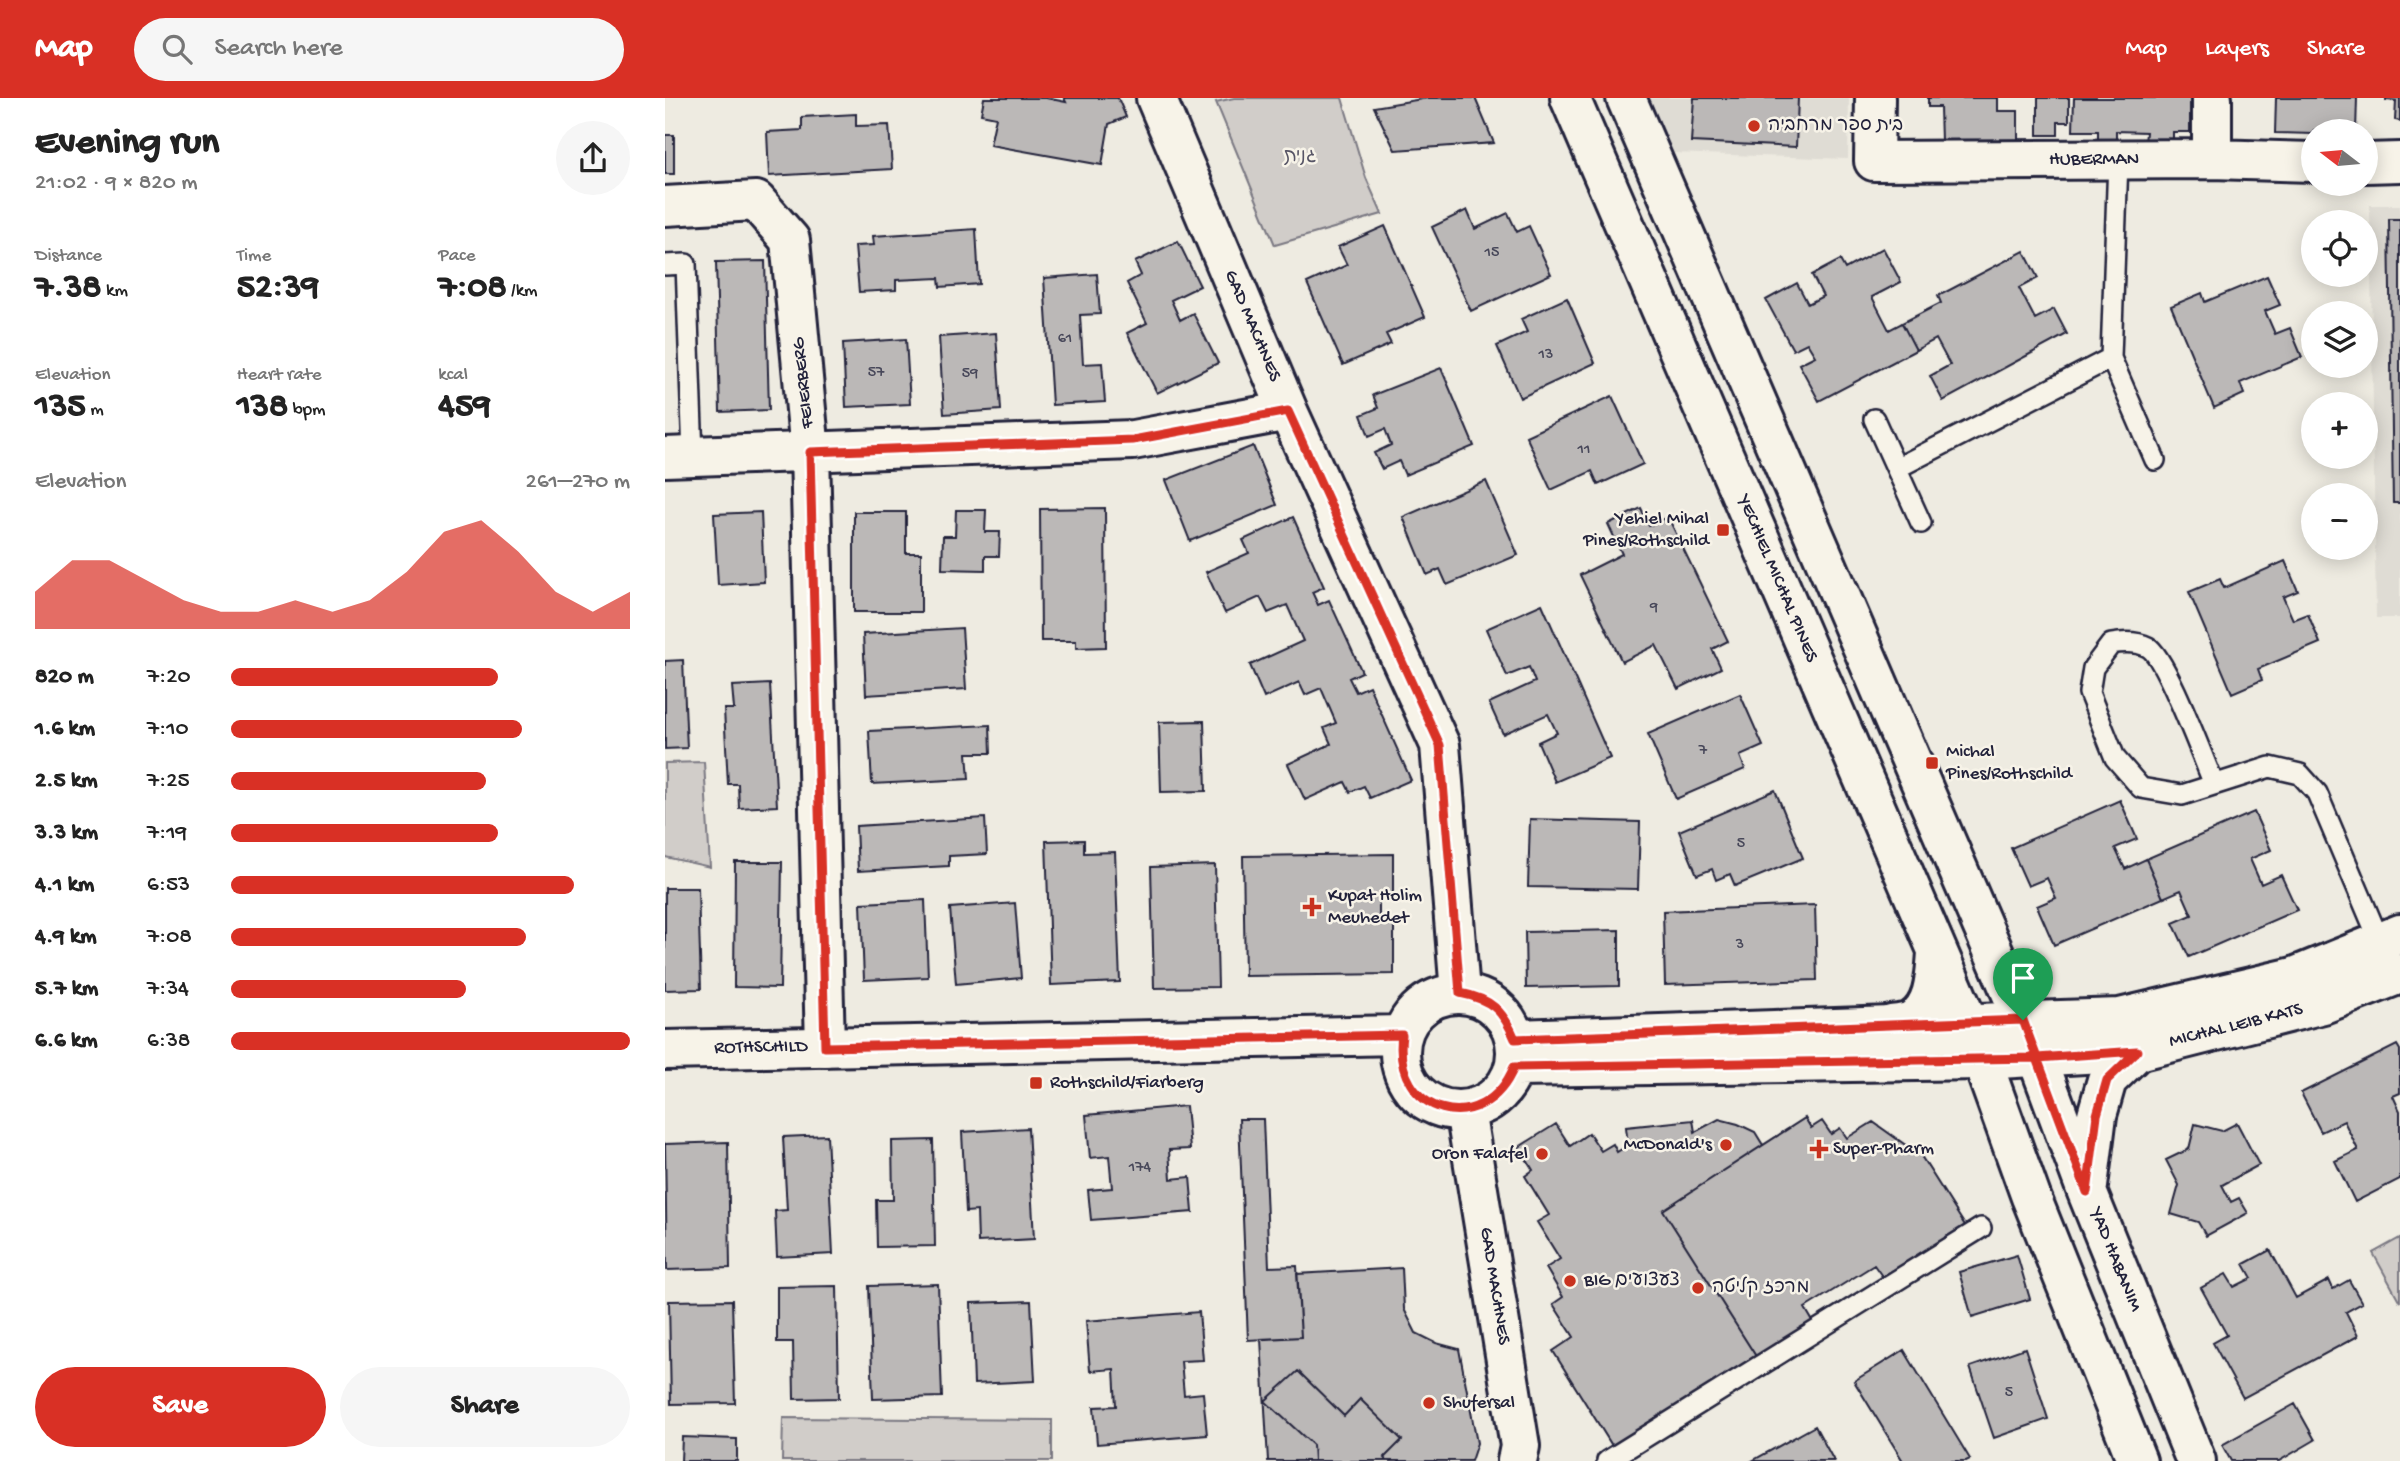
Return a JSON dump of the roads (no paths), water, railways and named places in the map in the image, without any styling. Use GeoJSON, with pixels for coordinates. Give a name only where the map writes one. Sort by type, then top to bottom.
{"type":"FeatureCollection","features":[{"type":"Feature","properties":{"kind":"street","name":"GAD MACHNES"},"geometry":{"type":"LineString","coordinates":[[1156,98],[1288,411],[1440,745],[1460,993]]}},
{"type":"Feature","properties":{"kind":"street","name":"YECHIEL MICHAL PINES"},"geometry":{"type":"LineString","coordinates":[[1570,98],[1982,1060]]}},
{"type":"Feature","properties":{"kind":"street"},"geometry":{"type":"LineString","coordinates":[[1626,98],[2037,1058]]}},
{"type":"Feature","properties":{"kind":"street","name":"HUBERMAN"},"geometry":{"type":"LineString","coordinates":[[1875,98],[1874,161],[2212,159],[2301,162]]}},
{"type":"Feature","properties":{"kind":"street"},"geometry":{"type":"LineString","coordinates":[[2212,98],[2212,159]]}},
{"type":"Feature","properties":{"kind":"street"},"geometry":{"type":"LineString","coordinates":[[2378,163],[2400,162]]}},
{"type":"Feature","properties":{"kind":"street","name":"FEIERBERG"},"geometry":{"type":"LineString","coordinates":[[665,206],[757,201],[790,240],[810,452],[825,1047]]}},
{"type":"Feature","properties":{"kind":"street"},"geometry":{"type":"LineString","coordinates":[[679,456],[1133,440],[1288,411]]}},
{"type":"Feature","properties":{"kind":"street"},"geometry":{"type":"LineString","coordinates":[[1891,1025],[1912,1020],[1929,1002],[1937,953]]}},
{"type":"Feature","properties":{"kind":"street","name":"MICHAL LEIB KATS"},"geometry":{"type":"LineString","coordinates":[[2023,1020],[2120,1018],[2393,956]]}},
{"type":"Feature","properties":{"kind":"street","name":"MICHAL LEIB KATS"},"geometry":{"type":"LineString","coordinates":[[1982,1060],[2137,1051],[2323,1004],[2393,956]]}},
{"type":"Feature","properties":{"kind":"street"},"geometry":{"type":"LineString","coordinates":[[1460,993],[1479,997],[1495,1007],[1508,1021],[1515,1053],[1508,1083],[1496,1096],[1482,1105],[1465,1110],[1446,1109],[1428,1102],[1413,1090],[1404,1073],[1399,1054],[1402,1035],[1411,1018],[1424,1004],[1441,996],[1460,993]]}},
{"type":"Feature","properties":{"kind":"street"},"geometry":{"type":"LineString","coordinates":[[1515,1053],[1891,1025],[2023,1020]]}},
{"type":"Feature","properties":{"kind":"street","name":"ROTHSCHILD"},"geometry":{"type":"LineString","coordinates":[[665,1050],[1402,1035]]}},
{"type":"Feature","properties":{"kind":"street"},"geometry":{"type":"LineString","coordinates":[[2087,1192],[2097,1115],[2107,1080],[2137,1051]]}},
{"type":"Feature","properties":{"kind":"street"},"geometry":{"type":"LineString","coordinates":[[1515,1053],[1982,1060],[2031,1196],[2137,1461]]}},
{"type":"Feature","properties":{"kind":"street","name":"YAD HABANIM"},"geometry":{"type":"LineString","coordinates":[[2037,1058],[2087,1192],[2196,1461]]}},
{"type":"Feature","properties":{"kind":"street","name":"GAD MACHNES"},"geometry":{"type":"LineString","coordinates":[[1465,1110],[1520,1446],[1517,1461]]}},
{"type":"Feature","properties":{"kind":"lane"},"geometry":{"type":"LineString","coordinates":[[2117,160],[2111,358],[2155,460]]}},
{"type":"Feature","properties":{"kind":"lane"},"geometry":{"type":"LineString","coordinates":[[665,265],[686,264],[679,456]]}},
{"type":"Feature","properties":{"kind":"lane"},"geometry":{"type":"LineString","coordinates":[[1897,468],[2111,358]]}},
{"type":"Feature","properties":{"kind":"lane"},"geometry":{"type":"LineString","coordinates":[[1874,419],[1921,523]]}},
{"type":"Feature","properties":{"kind":"lane"},"geometry":{"type":"LineString","coordinates":[[2214,784],[2163,665],[2149,648],[2128,641],[2111,644],[2093,668],[2089,693],[2115,758],[2141,788],[2182,794],[2270,767],[2300,774],[2317,793],[2393,956]]}},
{"type":"Feature","properties":{"kind":"lane"},"geometry":{"type":"LineString","coordinates":[[1607,1461],[1981,1228]]}},
{"type":"Feature","properties":{"kind":"place","name":"בית ספר מרחביה"},"geometry":{"type":"Point","coordinates":[1754,126]}},
{"type":"Feature","properties":{"kind":"place","name":"Yehiel Mihal Pines/Rothschild"},"geometry":{"type":"Point","coordinates":[1723,530]}},
{"type":"Feature","properties":{"kind":"place","name":"Michal Pines/Rothschild"},"geometry":{"type":"Point","coordinates":[1932,763]}},
{"type":"Feature","properties":{"kind":"place","name":"Kupat Holim Meuhedet"},"geometry":{"type":"Point","coordinates":[1312,907]}},
{"type":"Feature","properties":{"kind":"place","name":"Rothschild/Fiarberg"},"geometry":{"type":"Point","coordinates":[1036,1083]}},
{"type":"Feature","properties":{"kind":"place","name":"McDonald's"},"geometry":{"type":"Point","coordinates":[1726,1145]}},
{"type":"Feature","properties":{"kind":"place","name":"Super-Pharm"},"geometry":{"type":"Point","coordinates":[1819,1149]}},
{"type":"Feature","properties":{"kind":"place","name":"Oron Falafel"},"geometry":{"type":"Point","coordinates":[1542,1154]}},
{"type":"Feature","properties":{"kind":"place","name":"BIG צעצועים"},"geometry":{"type":"Point","coordinates":[1570,1281]}},
{"type":"Feature","properties":{"kind":"place","name":"מרכז קליטה"},"geometry":{"type":"Point","coordinates":[1698,1288]}},
{"type":"Feature","properties":{"kind":"place","name":"Shufersal"},"geometry":{"type":"Point","coordinates":[1429,1403]}},
{"type":"Feature","properties":{"kind":"park label","name":"גנית"},"geometry":{"type":"Point","coordinates":[1300,157]}}]}
